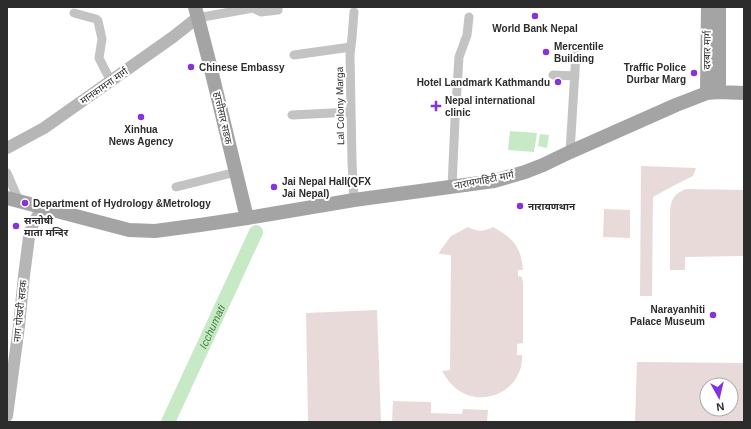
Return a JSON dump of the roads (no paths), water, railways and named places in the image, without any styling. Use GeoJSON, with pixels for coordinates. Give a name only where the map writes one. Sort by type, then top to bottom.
{"type":"FeatureCollection","features":[{"type":"Feature","properties":{"kind":"main road","name":"दरबार मार्ग"},"geometry":{"type":"LineString","coordinates":[[708,7],[713,68],[713,92]]}},
{"type":"Feature","properties":{"kind":"main road","name":"दरबार मार्ग"},"geometry":{"type":"LineString","coordinates":[[713,68],[719,7]]}},
{"type":"Feature","properties":{"kind":"main road","name":"मानकामना मार्ग"},"geometry":{"type":"LineString","coordinates":[[7,148],[44,128],[112,81],[173,37],[196,12]]}},
{"type":"Feature","properties":{"kind":"main road","name":"हात्तीसार सडक"},"geometry":{"type":"LineString","coordinates":[[196,12],[247,218]]}},
{"type":"Feature","properties":{"kind":"main road"},"geometry":{"type":"LineString","coordinates":[[680,103],[713,68],[726,82],[744,92]]}},
{"type":"Feature","properties":{"kind":"main road"},"geometry":{"type":"LineString","coordinates":[[713,92],[744,92]]}},
{"type":"Feature","properties":{"kind":"main road","name":"नारायणहिटी मार्ग"},"geometry":{"type":"LineString","coordinates":[[13,200],[129,230],[155,231],[247,218],[354,200],[494,181],[543,165],[680,103],[713,92]]}},
{"type":"Feature","properties":{"kind":"main road","name":"नाग पोखरी सडक"},"geometry":{"type":"LineString","coordinates":[[7,416],[29,241],[32,226],[42,208]]}},
{"type":"Feature","properties":{"kind":"street"},"geometry":{"type":"LineString","coordinates":[[196,12],[253,8],[261,12],[278,10],[278,7]]}},
{"type":"Feature","properties":{"kind":"street","name":"Lal Colony Marga"},"geometry":{"type":"LineString","coordinates":[[354,12],[350,54],[354,200]]}},
{"type":"Feature","properties":{"kind":"street"},"geometry":{"type":"LineString","coordinates":[[74,13],[96,19],[98,21],[102,37],[99,58],[104,70],[112,81]]}},
{"type":"Feature","properties":{"kind":"street"},"geometry":{"type":"LineString","coordinates":[[452,187],[459,57],[467,35],[469,17]]}},
{"type":"Feature","properties":{"kind":"street"},"geometry":{"type":"LineString","coordinates":[[294,55],[351,47]]}},
{"type":"Feature","properties":{"kind":"street"},"geometry":{"type":"LineString","coordinates":[[570,152],[576,54]]}},
{"type":"Feature","properties":{"kind":"street"},"geometry":{"type":"LineString","coordinates":[[553,75],[575,76]]}},
{"type":"Feature","properties":{"kind":"street"},"geometry":{"type":"LineString","coordinates":[[292,114],[351,112]]}},
{"type":"Feature","properties":{"kind":"street"},"geometry":{"type":"LineString","coordinates":[[176,187],[236,172]]}},
{"type":"Feature","properties":{"kind":"street"},"geometry":{"type":"LineString","coordinates":[[7,173],[13,200]]}},
{"type":"Feature","properties":{"kind":"waterway","name":"Icchumati"},"geometry":{"type":"LineString","coordinates":[[168,422],[256,232]]}},
{"type":"Feature","properties":{"kind":"place","name":"World Bank Nepal"},"geometry":{"type":"Point","coordinates":[535,16]}},
{"type":"Feature","properties":{"kind":"place","name":"Mercentile Building"},"geometry":{"type":"Point","coordinates":[546,52]}},
{"type":"Feature","properties":{"kind":"place","name":"Chinese Embassy"},"geometry":{"type":"Point","coordinates":[191,67]}},
{"type":"Feature","properties":{"kind":"place","name":"Traffic Police Durbar Marg"},"geometry":{"type":"Point","coordinates":[694,73]}},
{"type":"Feature","properties":{"kind":"place","name":"Hotel Landmark Kathmandu"},"geometry":{"type":"Point","coordinates":[558,82]}},
{"type":"Feature","properties":{"kind":"place","name":"Nepal international clinic"},"geometry":{"type":"Point","coordinates":[436,106]}},
{"type":"Feature","properties":{"kind":"place","name":"Xinhua News Agency"},"geometry":{"type":"Point","coordinates":[141,117]}},
{"type":"Feature","properties":{"kind":"place","name":"Jai Nepal Hall(QFX Jai Nepal)"},"geometry":{"type":"Point","coordinates":[274,187]}},
{"type":"Feature","properties":{"kind":"place","name":"Department of Hydrology &Metrology"},"geometry":{"type":"Point","coordinates":[25,203]}},
{"type":"Feature","properties":{"kind":"place","name":"नारायणथान"},"geometry":{"type":"Point","coordinates":[520,206]}},
{"type":"Feature","properties":{"kind":"place","name":"सन्तोषी माता मन्दिर"},"geometry":{"type":"Point","coordinates":[16,226]}},
{"type":"Feature","properties":{"kind":"place","name":"Narayanhiti Palace Museum"},"geometry":{"type":"Point","coordinates":[713,315]}}]}
